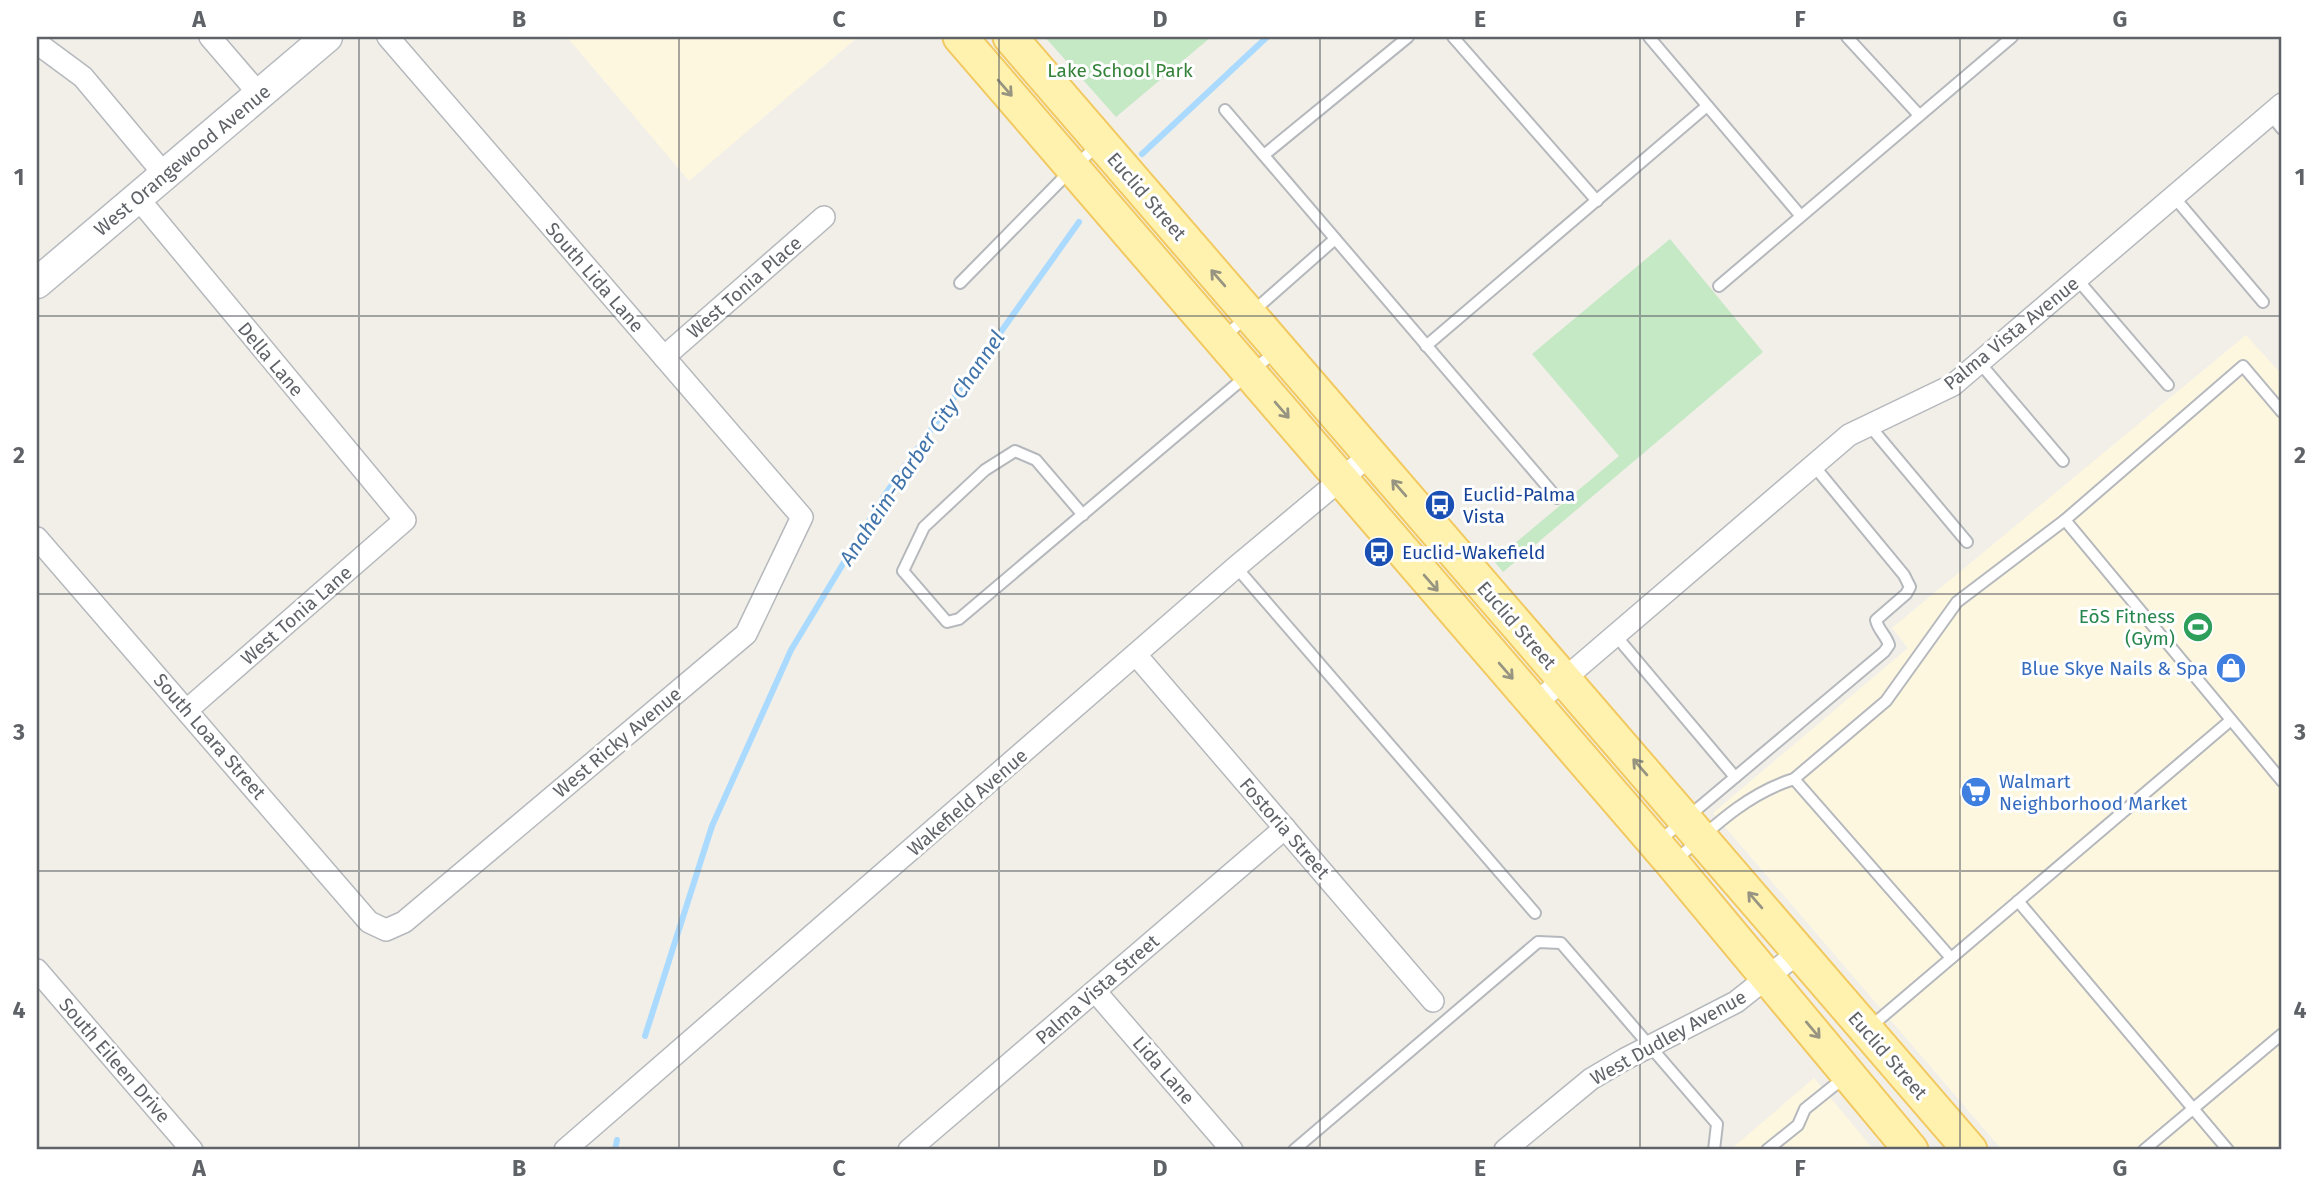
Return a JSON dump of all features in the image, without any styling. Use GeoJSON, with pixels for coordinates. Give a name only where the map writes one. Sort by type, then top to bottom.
{"type":"FeatureCollection","features":[{"type":"Feature","properties":{"kind":"main road","name":"West Orangewood Avenue"},"geometry":{"type":"LineString","coordinates":[[37,283],[327,37]]}},
{"type":"Feature","properties":{"kind":"main road","name":"Euclid Street"},"geometry":{"type":"LineString","coordinates":[[960,37],[1664,853],[1912,1150]]}},
{"type":"Feature","properties":{"kind":"main road","name":"Euclid Street"},"geometry":{"type":"LineString","coordinates":[[1010,37],[1970,1150]]}},
{"type":"Feature","properties":{"kind":"street"},"geometry":{"type":"LineString","coordinates":[[210,37],[260,94]]}},
{"type":"Feature","properties":{"kind":"street","name":"South Lida Lane"},"geometry":{"type":"LineString","coordinates":[[388,37],[802,517]]}},
{"type":"Feature","properties":{"kind":"street"},"geometry":{"type":"LineString","coordinates":[[37,43],[83,77],[164,174]]}},
{"type":"Feature","properties":{"kind":"street","name":"Palma Vista Avenue"},"geometry":{"type":"LineString","coordinates":[[1535,704],[1849,435],[1953,385],[2174,197],[2278,116]]}},
{"type":"Feature","properties":{"kind":"street","name":"Della Lane"},"geometry":{"type":"LineString","coordinates":[[137,197],[405,520]]}},
{"type":"Feature","properties":{"kind":"street","name":"West Tonia Place"},"geometry":{"type":"LineString","coordinates":[[664,357],[824,216]]}},
{"type":"Feature","properties":{"kind":"street","name":"Wakefield Avenue"},"geometry":{"type":"LineString","coordinates":[[573,1143],[1137,656],[1236,567],[1370,455]]}},
{"type":"Feature","properties":{"kind":"street","name":"West Ricky Avenue"},"geometry":{"type":"LineString","coordinates":[[386,930],[404,922],[746,634],[802,517]]}},
{"type":"Feature","properties":{"kind":"street","name":"West Tonia Lane"},"geometry":{"type":"LineString","coordinates":[[187,710],[405,520]]}},
{"type":"Feature","properties":{"kind":"street","name":"South Loara Street"},"geometry":{"type":"LineString","coordinates":[[37,538],[369,922],[386,930]]}},
{"type":"Feature","properties":{"kind":"street","name":"Fostoria Street"},"geometry":{"type":"LineString","coordinates":[[1137,656],[1433,1001]]}},
{"type":"Feature","properties":{"kind":"street","name":"Palma Vista Street"},"geometry":{"type":"LineString","coordinates":[[909,1150],[1285,828]]}},
{"type":"Feature","properties":{"kind":"street","name":"West Dudley Avenue"},"geometry":{"type":"LineString","coordinates":[[1506,1150],[1591,1079],[1736,1002],[1799,952]]}},
{"type":"Feature","properties":{"kind":"street","name":"South Eileen Drive"},"geometry":{"type":"LineString","coordinates":[[37,970],[180,1146]]}},
{"type":"Feature","properties":{"kind":"street","name":"Lida Lane"},"geometry":{"type":"LineString","coordinates":[[1095,990],[1232,1150]]}},
{"type":"Feature","properties":{"kind":"lane"},"geometry":{"type":"LineString","coordinates":[[1264,155],[1408,37]]}},
{"type":"Feature","properties":{"kind":"lane"},"geometry":{"type":"LineString","coordinates":[[1453,37],[1597,201]]}},
{"type":"Feature","properties":{"kind":"lane"},"geometry":{"type":"LineString","coordinates":[[1649,37],[1800,215]]}},
{"type":"Feature","properties":{"kind":"lane"},"geometry":{"type":"LineString","coordinates":[[1847,37],[1919,115]]}},
{"type":"Feature","properties":{"kind":"lane"},"geometry":{"type":"LineString","coordinates":[[1719,286],[2011,37]]}},
{"type":"Feature","properties":{"kind":"lane"},"geometry":{"type":"LineString","coordinates":[[1426,346],[1707,106]]}},
{"type":"Feature","properties":{"kind":"lane"},"geometry":{"type":"LineString","coordinates":[[1225,110],[1557,498]]}},
{"type":"Feature","properties":{"kind":"lane"},"geometry":{"type":"LineString","coordinates":[[960,283],[1101,142]]}},
{"type":"Feature","properties":{"kind":"lane"},"geometry":{"type":"LineString","coordinates":[[2174,197],[2263,302]]}},
{"type":"Feature","properties":{"kind":"lane"},"geometry":{"type":"LineString","coordinates":[[1222,340],[1335,239]]}},
{"type":"Feature","properties":{"kind":"lane"},"geometry":{"type":"LineString","coordinates":[[2077,279],[2168,385]]}},
{"type":"Feature","properties":{"kind":"lane"},"geometry":{"type":"LineString","coordinates":[[1083,515],[1036,460],[1015,451],[985,470],[924,527],[903,571],[947,622],[958,619],[1083,515],[1279,348]]}},
{"type":"Feature","properties":{"kind":"lane"},"geometry":{"type":"LineString","coordinates":[[1979,362],[2063,461]]}},
{"type":"Feature","properties":{"kind":"lane"},"geometry":{"type":"LineString","coordinates":[[1664,853],[1692,828],[1778,784],[1794,779],[1886,701],[1956,602],[2065,520],[2243,366],[2282,412]]}},
{"type":"Feature","properties":{"kind":"lane"},"geometry":{"type":"LineString","coordinates":[[1869,425],[1967,542]]}},
{"type":"Feature","properties":{"kind":"lane"},"geometry":{"type":"LineString","coordinates":[[1664,853],[1692,828],[1735,777],[1885,652],[1889,645],[1876,620],[1906,594],[1910,587],[1905,575],[1814,466]]}},
{"type":"Feature","properties":{"kind":"lane"},"geometry":{"type":"LineString","coordinates":[[2065,520],[2282,781]]}},
{"type":"Feature","properties":{"kind":"lane"},"geometry":{"type":"LineString","coordinates":[[1236,567],[1535,913]]}},
{"type":"Feature","properties":{"kind":"lane"},"geometry":{"type":"LineString","coordinates":[[1616,636],[1735,777]]}},
{"type":"Feature","properties":{"kind":"lane"},"geometry":{"type":"LineString","coordinates":[[1867,1030],[2231,720]]}},
{"type":"Feature","properties":{"kind":"lane"},"geometry":{"type":"LineString","coordinates":[[1794,779],[1951,958]]}},
{"type":"Feature","properties":{"kind":"lane"},"geometry":{"type":"LineString","coordinates":[[2018,901],[2228,1150]]}},
{"type":"Feature","properties":{"kind":"lane"},"geometry":{"type":"LineString","coordinates":[[1294,1150],[1538,942],[1561,943],[1717,1124],[1714,1150]]}},
{"type":"Feature","properties":{"kind":"lane"},"geometry":{"type":"LineString","coordinates":[[2144,1150],[2282,1034]]}},
{"type":"Feature","properties":{"kind":"lane"},"geometry":{"type":"LineString","coordinates":[[1768,1150],[1798,1125],[1805,1109],[1849,1073]]}},
{"type":"Feature","properties":{"kind":"shaded area"},"geometry":{"type":"Polygon","coordinates":[[[567,37],[858,37],[689,181],[567,37]]]}},
{"type":"Feature","properties":{"kind":"shaded area"},"geometry":{"type":"Polygon","coordinates":[[[2246,335],[2282,375],[2282,1150],[2002,1150],[1713,813],[1908,648],[1892,628],[2246,335]]]}},
{"type":"Feature","properties":{"kind":"shaded area"},"geometry":{"type":"Polygon","coordinates":[[[1814,1078],[1874,1150],[1730,1150],[1814,1078]]]}},
{"type":"Feature","properties":{"kind":"green space","name":"Lake School Park"},"geometry":{"type":"Polygon","coordinates":[[[1045,37],[1211,37],[1116,117],[1045,37]]]}},
{"type":"Feature","properties":{"kind":"green space"},"geometry":{"type":"Polygon","coordinates":[[[1670,239],[1763,352],[1503,572],[1494,561],[1619,456],[1532,354],[1670,239]]]}},
{"type":"Feature","properties":{"kind":"waterway","name":"Anaheim-Barber City Channel"},"geometry":{"type":"LineString","coordinates":[[1142,154],[1267,37]]}},
{"type":"Feature","properties":{"kind":"waterway","name":"Anaheim-Barber City Channel"},"geometry":{"type":"LineString","coordinates":[[645,1036],[712,826],[791,650],[884,496],[1079,222]]}},
{"type":"Feature","properties":{"kind":"waterway","name":"Anaheim-Barber City Channel"},"geometry":{"type":"LineString","coordinates":[[615,1150],[617,1140]]}},
{"type":"Feature","properties":{"kind":"place","name":"Euclid-Palma Vista"},"geometry":{"type":"Point","coordinates":[1440,505]}},
{"type":"Feature","properties":{"kind":"place","name":"Euclid-Wakefield"},"geometry":{"type":"Point","coordinates":[1379,552]}},
{"type":"Feature","properties":{"kind":"place","name":"EōS Fitness (Gym)"},"geometry":{"type":"Point","coordinates":[2198,627]}},
{"type":"Feature","properties":{"kind":"place","name":"Blue Skye Nails & Spa"},"geometry":{"type":"Point","coordinates":[2231,668]}},
{"type":"Feature","properties":{"kind":"place","name":"Walmart Neighborhood Market"},"geometry":{"type":"Point","coordinates":[1976,792]}}]}
